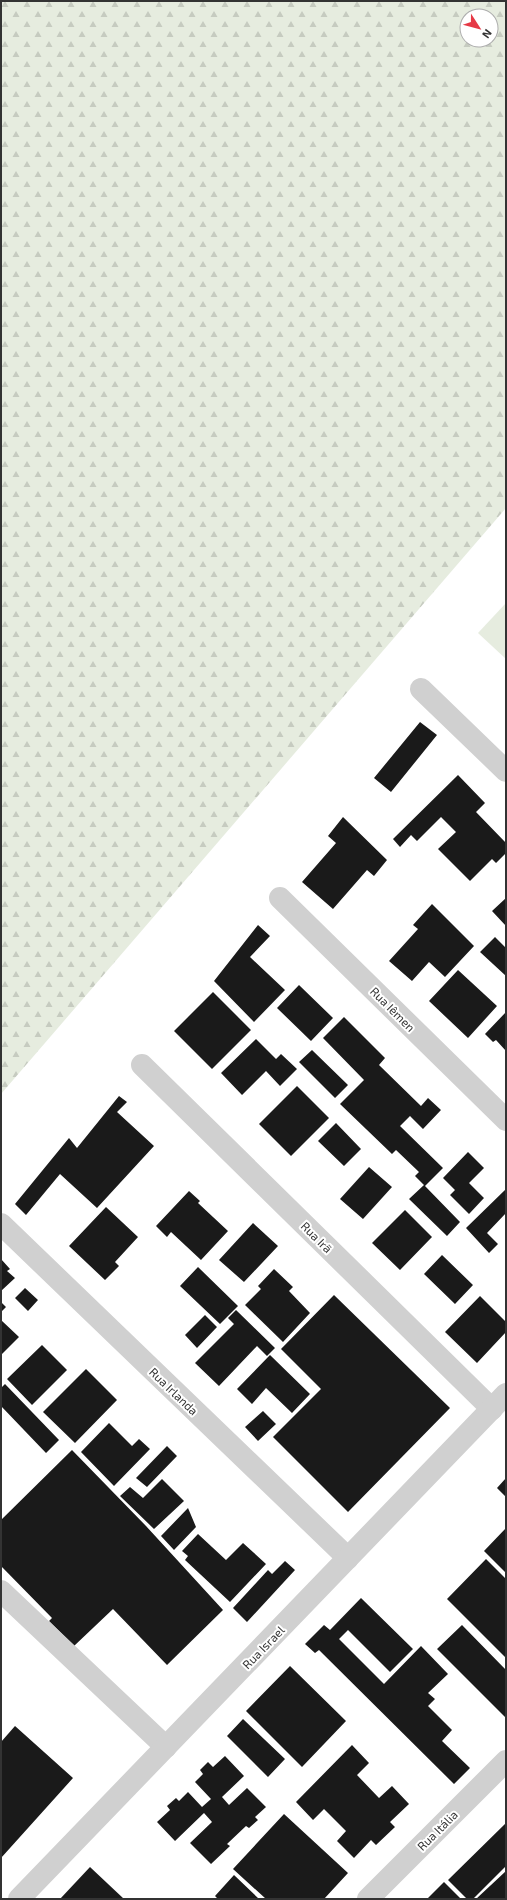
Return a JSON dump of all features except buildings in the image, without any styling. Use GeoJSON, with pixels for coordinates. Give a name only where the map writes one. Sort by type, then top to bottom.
{"type":"FeatureCollection","features":[{"type":"Feature","properties":{"kind":"street"},"geometry":{"type":"LineString","coordinates":[[421,689],[506,771]]}},
{"type":"Feature","properties":{"kind":"street","name":"Rua Iêmen"},"geometry":{"type":"LineString","coordinates":[[280,898],[506,1120]]}},
{"type":"Feature","properties":{"kind":"street","name":"Rua Irã"},"geometry":{"type":"LineString","coordinates":[[142,1065],[499,1402]]}},
{"type":"Feature","properties":{"kind":"street","name":"Rua Irlanda"},"geometry":{"type":"LineString","coordinates":[[1,1224],[348,1558]]}},
{"type":"Feature","properties":{"kind":"street","name":"Rua Israel"},"geometry":{"type":"LineString","coordinates":[[19,1899],[499,1402]]}},
{"type":"Feature","properties":{"kind":"street"},"geometry":{"type":"LineString","coordinates":[[1,1591],[166,1747]]}},
{"type":"Feature","properties":{"kind":"street","name":"Rua Itália"},"geometry":{"type":"LineString","coordinates":[[368,1899],[506,1761]]}},
{"type":"Feature","properties":{"kind":"green space"},"geometry":{"type":"Polygon","coordinates":[[[1,1],[506,1],[506,508],[1,1094],[1,1]]]}},
{"type":"Feature","properties":{"kind":"green space"},"geometry":{"type":"Polygon","coordinates":[[[506,603],[506,659],[478,633],[506,603]]]}}]}
